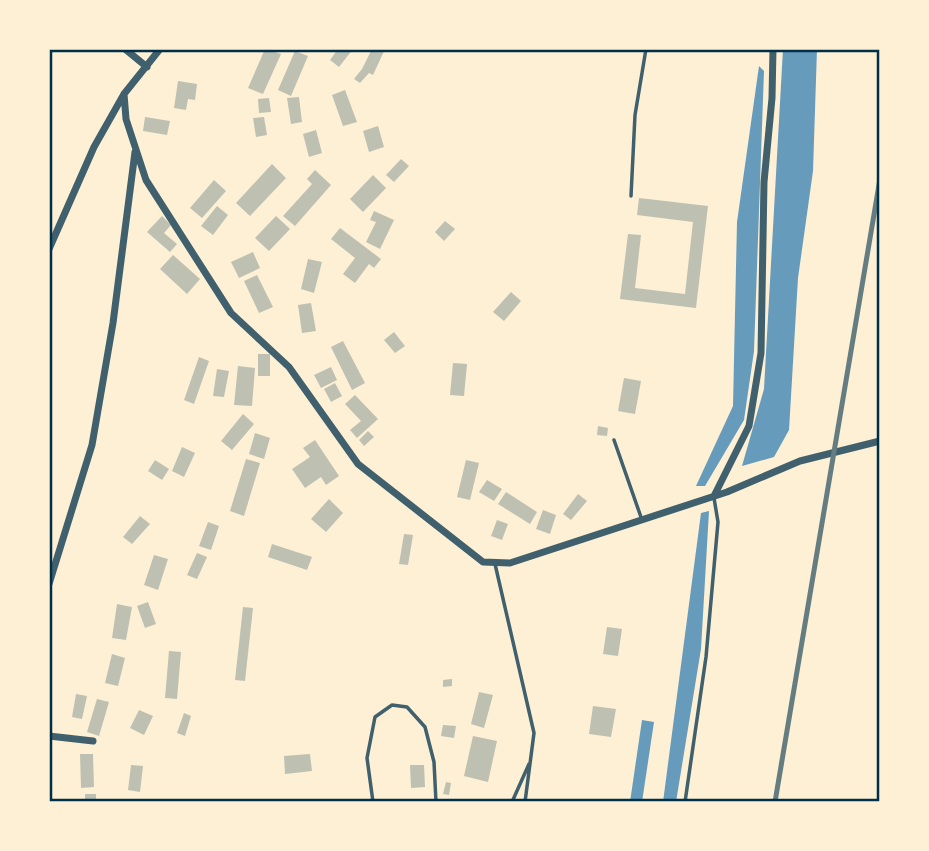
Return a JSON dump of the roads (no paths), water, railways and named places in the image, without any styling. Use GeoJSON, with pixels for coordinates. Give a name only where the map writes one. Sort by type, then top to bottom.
{"type":"FeatureCollection","features":[{"type":"Feature","properties":{"kind":"street"},"geometry":{"type":"LineString","coordinates":[[125,49],[147,67]]}},
{"type":"Feature","properties":{"kind":"street"},"geometry":{"type":"LineString","coordinates":[[49,249],[94,147],[124,94],[160,49]]}},
{"type":"Feature","properties":{"kind":"street"},"geometry":{"type":"LineString","coordinates":[[714,496],[749,426],[761,353],[764,182],[774,49]]}},
{"type":"Feature","properties":{"kind":"street"},"geometry":{"type":"LineString","coordinates":[[124,94],[127,119],[146,180],[231,313],[289,367],[358,464],[483,562],[510,563],[714,496],[800,461],[880,441]]}},
{"type":"Feature","properties":{"kind":"street"},"geometry":{"type":"LineString","coordinates":[[49,584],[92,445],[113,323],[136,148]]}},
{"type":"Feature","properties":{"kind":"street"},"geometry":{"type":"LineString","coordinates":[[49,736],[93,741]]}},
{"type":"Feature","properties":{"kind":"lane"},"geometry":{"type":"LineString","coordinates":[[631,196],[635,115],[646,49]]}},
{"type":"Feature","properties":{"kind":"lane"},"geometry":{"type":"LineString","coordinates":[[614,440],[642,520]]}},
{"type":"Feature","properties":{"kind":"lane"},"geometry":{"type":"LineString","coordinates":[[685,802],[706,657],[718,522],[714,496]]}},
{"type":"Feature","properties":{"kind":"lane"},"geometry":{"type":"LineString","coordinates":[[495,562],[534,733],[525,802]]}},
{"type":"Feature","properties":{"kind":"lane"},"geometry":{"type":"LineString","coordinates":[[373,802],[368,758],[375,717],[392,705],[407,707],[425,727],[435,762],[436,802]]}},
{"type":"Feature","properties":{"kind":"lane"},"geometry":{"type":"LineString","coordinates":[[512,802],[531,759]]}},
{"type":"Feature","properties":{"kind":"water"},"geometry":{"type":"Polygon","coordinates":[[[783,49],[817,49],[813,171],[798,278],[789,430],[774,457],[742,466],[764,389],[783,49]]]}},
{"type":"Feature","properties":{"kind":"water"},"geometry":{"type":"Polygon","coordinates":[[[759,66],[764,71],[754,351],[744,420],[705,486],[696,486],[733,406],[737,222],[759,66]]]}},
{"type":"Feature","properties":{"kind":"water"},"geometry":{"type":"Polygon","coordinates":[[[709,511],[701,649],[676,802],[663,802],[701,513],[709,511]]]}},
{"type":"Feature","properties":{"kind":"water"},"geometry":{"type":"Polygon","coordinates":[[[642,720],[654,722],[642,802],[630,802],[642,720]]]}},
{"type":"Feature","properties":{"kind":"railway"},"geometry":{"type":"LineString","coordinates":[[775,802],[880,179]]}}]}
